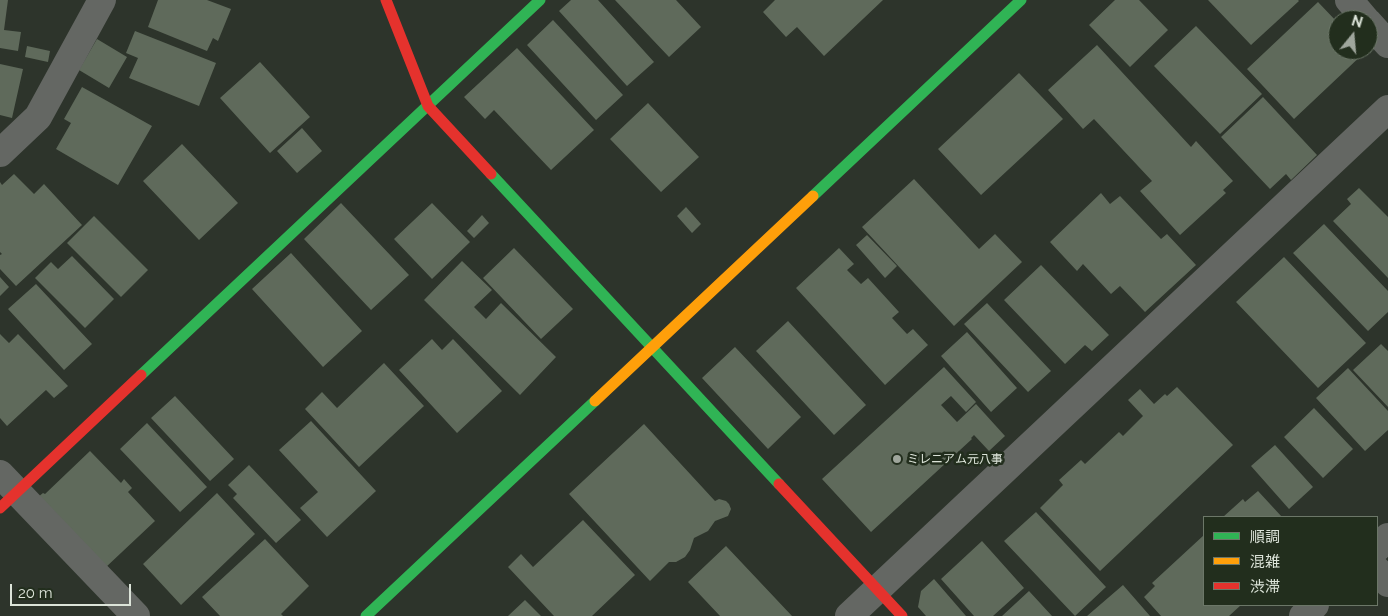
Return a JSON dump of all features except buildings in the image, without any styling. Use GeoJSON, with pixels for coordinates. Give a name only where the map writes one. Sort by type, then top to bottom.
{"type":"FeatureCollection","features":[{"type":"Feature","properties":{"kind":"street"},"geometry":{"type":"LineString","coordinates":[[0,153],[38,117],[102,0]]}},
{"type":"Feature","properties":{"kind":"street"},"geometry":{"type":"LineString","coordinates":[[386,0],[428,106],[902,616]]}},
{"type":"Feature","properties":{"kind":"street"},"geometry":{"type":"LineString","coordinates":[[136,616],[6,491],[428,106],[540,0]]}},
{"type":"Feature","properties":{"kind":"street"},"geometry":{"type":"LineString","coordinates":[[366,616],[1021,0]]}},
{"type":"Feature","properties":{"kind":"street"},"geometry":{"type":"LineString","coordinates":[[1349,0],[1358,10]]}},
{"type":"Feature","properties":{"kind":"street"},"geometry":{"type":"LineString","coordinates":[[1378,33],[1388,44]]}},
{"type":"Feature","properties":{"kind":"street"},"geometry":{"type":"LineString","coordinates":[[849,616],[1388,109]]}},
{"type":"Feature","properties":{"kind":"street"},"geometry":{"type":"LineString","coordinates":[[1378,547],[1388,537]]}},
{"type":"Feature","properties":{"kind":"street"},"geometry":{"type":"LineString","coordinates":[[1378,571],[1388,583]]}},
{"type":"Feature","properties":{"kind":"street"},"geometry":{"type":"LineString","coordinates":[[1302,616],[1314,606]]}},
{"type":"Feature","properties":{"kind":"traffic: fast"},"geometry":{"type":"LineString","coordinates":[[141,375],[540,0]]}},
{"type":"Feature","properties":{"kind":"traffic: fast"},"geometry":{"type":"LineString","coordinates":[[813,196],[1021,0]]}},
{"type":"Feature","properties":{"kind":"traffic: fast"},"geometry":{"type":"LineString","coordinates":[[491,174],[779,484]]}},
{"type":"Feature","properties":{"kind":"traffic: fast"},"geometry":{"type":"LineString","coordinates":[[366,616],[595,401]]}},
{"type":"Feature","properties":{"kind":"traffic: slow"},"geometry":{"type":"LineString","coordinates":[[595,401],[813,196]]}},
{"type":"Feature","properties":{"kind":"traffic: jam"},"geometry":{"type":"LineString","coordinates":[[386,0],[428,106],[491,174]]}},
{"type":"Feature","properties":{"kind":"traffic: jam"},"geometry":{"type":"LineString","coordinates":[[0,508],[141,375]]}},
{"type":"Feature","properties":{"kind":"traffic: jam"},"geometry":{"type":"LineString","coordinates":[[779,484],[902,616]]}},
{"type":"Feature","properties":{"kind":"place","name":"ミレニアム元八事"},"geometry":{"type":"Point","coordinates":[897,459]}}]}
